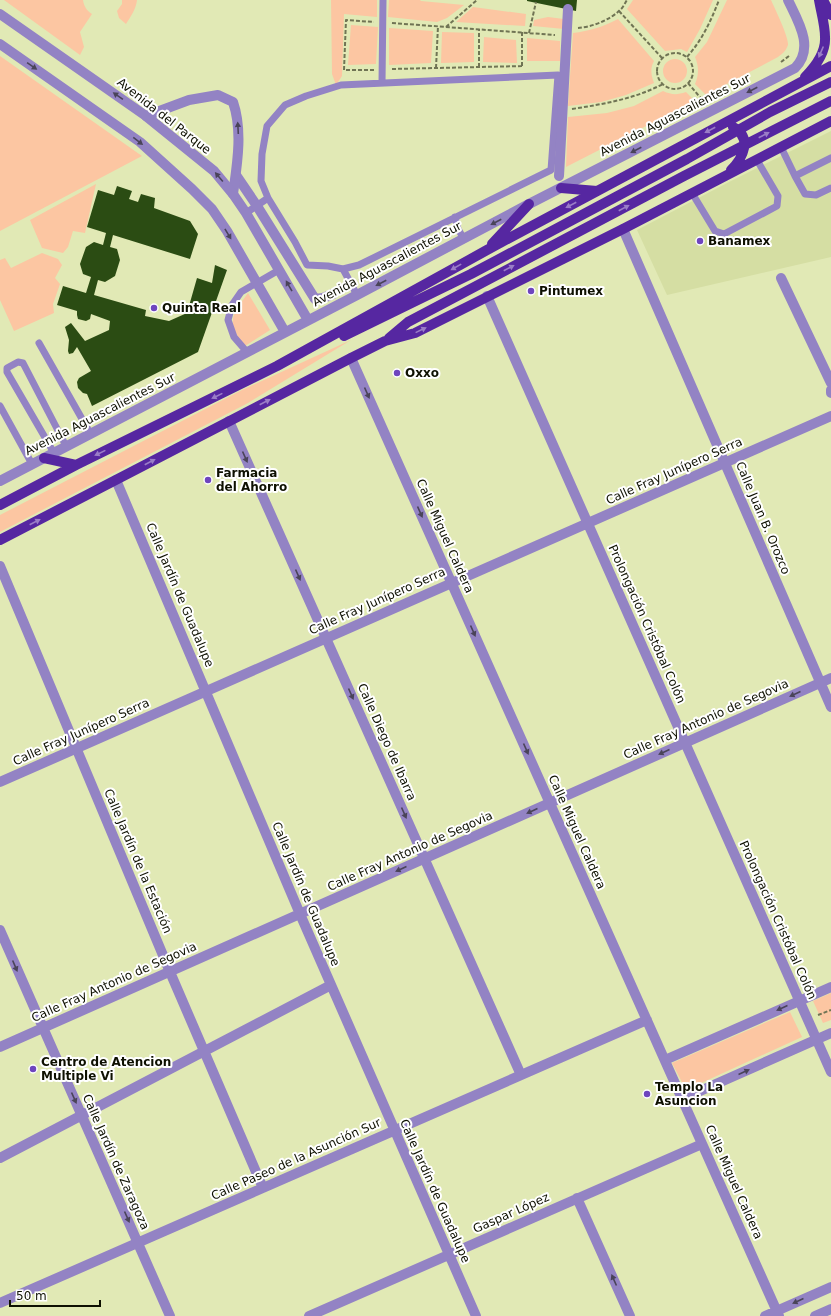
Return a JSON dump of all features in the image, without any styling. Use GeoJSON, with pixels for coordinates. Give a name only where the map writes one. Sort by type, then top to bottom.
{"type":"FeatureCollection","features":[{"type":"Feature","properties":{"kind":"main road"},"geometry":{"type":"LineString","coordinates":[[795,85],[804,79],[813,68],[824,45],[825,37],[819,0]]}},
{"type":"Feature","properties":{"kind":"main road"},"geometry":{"type":"LineString","coordinates":[[823,0],[831,16]]}},
{"type":"Feature","properties":{"kind":"main road"},"geometry":{"type":"LineString","coordinates":[[0,505],[76,465],[277,366],[487,250],[831,66]]}},
{"type":"Feature","properties":{"kind":"main road"},"geometry":{"type":"LineString","coordinates":[[277,366],[310,352],[471,274],[686,159],[770,112],[831,82]]}},
{"type":"Feature","properties":{"kind":"main road"},"geometry":{"type":"LineString","coordinates":[[385,341],[408,322],[684,176],[831,101]]}},
{"type":"Feature","properties":{"kind":"main road"},"geometry":{"type":"LineString","coordinates":[[0,540],[351,358],[385,341],[415,333],[623,229],[831,121]]}},
{"type":"Feature","properties":{"kind":"main road"},"geometry":{"type":"LineString","coordinates":[[724,123],[735,128],[742,136],[745,146],[743,155],[738,163],[724,177]]}},
{"type":"Feature","properties":{"kind":"main road"},"geometry":{"type":"LineString","coordinates":[[561,188],[597,191]]}},
{"type":"Feature","properties":{"kind":"main road"},"geometry":{"type":"LineString","coordinates":[[487,250],[529,204]]}},
{"type":"Feature","properties":{"kind":"main road"},"geometry":{"type":"LineString","coordinates":[[44,458],[76,465]]}},
{"type":"Feature","properties":{"kind":"street","name":"Avenida Aguascalientes Sur"},"geometry":{"type":"LineString","coordinates":[[0,481],[308,320],[357,296],[529,204],[795,68],[800,63],[804,55],[803,33],[788,0]]}},
{"type":"Feature","properties":{"kind":"street"},"geometry":{"type":"LineString","coordinates":[[555,173],[562,111],[568,9]]}},
{"type":"Feature","properties":{"kind":"street","name":"Avenida del Parque"},"geometry":{"type":"LineString","coordinates":[[0,14],[146,116],[214,171],[246,213],[308,320]]}},
{"type":"Feature","properties":{"kind":"street"},"geometry":{"type":"LineString","coordinates":[[0,44],[140,142],[212,209],[227,231],[285,332]]}},
{"type":"Feature","properties":{"kind":"street"},"geometry":{"type":"LineString","coordinates":[[146,116],[189,100],[218,95],[232,102],[237,115],[238,135],[236,175],[233,194]]}},
{"type":"Feature","properties":{"kind":"street"},"geometry":{"type":"LineString","coordinates":[[236,175],[315,299],[333,294]]}},
{"type":"Feature","properties":{"kind":"street","name":"Calle Juan B. Orozco"},"geometry":{"type":"LineString","coordinates":[[623,229],[831,707]]}},
{"type":"Feature","properties":{"kind":"street"},"geometry":{"type":"LineString","coordinates":[[781,278],[831,383]]}},
{"type":"Feature","properties":{"kind":"street","name":"Prolongación Cristóbal Colón"},"geometry":{"type":"LineString","coordinates":[[487,296],[831,1072]]}},
{"type":"Feature","properties":{"kind":"street","name":"Calle Miguel Caldera"},"geometry":{"type":"LineString","coordinates":[[351,358],[778,1313]]}},
{"type":"Feature","properties":{"kind":"street","name":"Calle Fray Junípero Serra"},"geometry":{"type":"LineString","coordinates":[[0,782],[831,416]]}},
{"type":"Feature","properties":{"kind":"street","name":"Calle Diego de Ibarra"},"geometry":{"type":"LineString","coordinates":[[229,422],[521,1075]]}},
{"type":"Feature","properties":{"kind":"street","name":"Calle Jardín de Guadalupe"},"geometry":{"type":"LineString","coordinates":[[116,480],[207,691],[300,914],[476,1316]]}},
{"type":"Feature","properties":{"kind":"street","name":"Calle Jardín de la Estación"},"geometry":{"type":"LineString","coordinates":[[0,566],[170,972],[263,1188]]}},
{"type":"Feature","properties":{"kind":"street","name":"Calle Fray Antonio de Segovia"},"geometry":{"type":"LineString","coordinates":[[0,1047],[831,678]]}},
{"type":"Feature","properties":{"kind":"street","name":"Calle Jardín de Zaragoza"},"geometry":{"type":"LineString","coordinates":[[0,930],[170,1316]]}},
{"type":"Feature","properties":{"kind":"street"},"geometry":{"type":"LineString","coordinates":[[0,1158],[331,985]]}},
{"type":"Feature","properties":{"kind":"street"},"geometry":{"type":"LineString","coordinates":[[665,1060],[831,987]]}},
{"type":"Feature","properties":{"kind":"street","name":"Calle Paseo de la Asunción Sur"},"geometry":{"type":"LineString","coordinates":[[0,1303],[647,1020]]}},
{"type":"Feature","properties":{"kind":"street"},"geometry":{"type":"LineString","coordinates":[[682,1099],[831,1033]]}},
{"type":"Feature","properties":{"kind":"street","name":"Gaspar López"},"geometry":{"type":"LineString","coordinates":[[309,1316],[326,1313],[449,1255],[702,1144]]}},
{"type":"Feature","properties":{"kind":"street"},"geometry":{"type":"LineString","coordinates":[[577,1198],[630,1316]]}},
{"type":"Feature","properties":{"kind":"street"},"geometry":{"type":"LineString","coordinates":[[765,1316],[778,1313],[831,1287]]}},
{"type":"Feature","properties":{"kind":"street"},"geometry":{"type":"LineString","coordinates":[[815,1316],[831,1309]]}},
{"type":"Feature","properties":{"kind":"lane"},"geometry":{"type":"LineString","coordinates":[[382,83],[383,0]]}},
{"type":"Feature","properties":{"kind":"lane"},"geometry":{"type":"LineString","coordinates":[[555,173],[455,217],[359,265],[343,269],[328,266],[307,266],[295,242],[268,198],[261,181],[262,154],[267,126],[284,105],[306,96],[341,85],[558,75],[555,173],[561,188]]}},
{"type":"Feature","properties":{"kind":"lane"},"geometry":{"type":"LineString","coordinates":[[781,148],[805,194],[816,195],[831,188]]}},
{"type":"Feature","properties":{"kind":"lane"},"geometry":{"type":"LineString","coordinates":[[795,176],[831,158]]}},
{"type":"Feature","properties":{"kind":"lane"},"geometry":{"type":"LineString","coordinates":[[692,193],[715,231],[724,234],[778,206],[778,196],[757,160]]}},
{"type":"Feature","properties":{"kind":"lane"},"geometry":{"type":"LineString","coordinates":[[246,213],[268,198]]}},
{"type":"Feature","properties":{"kind":"lane"},"geometry":{"type":"LineString","coordinates":[[455,217],[458,229],[464,239]]}},
{"type":"Feature","properties":{"kind":"lane"},"geometry":{"type":"LineString","coordinates":[[343,269],[357,296]]}},
{"type":"Feature","properties":{"kind":"lane"},"geometry":{"type":"LineString","coordinates":[[248,352],[234,337],[228,320],[232,304],[241,292],[280,270]]}},
{"type":"Feature","properties":{"kind":"lane"},"geometry":{"type":"LineString","coordinates":[[39,343],[90,433]]}},
{"type":"Feature","properties":{"kind":"lane"},"geometry":{"type":"LineString","coordinates":[[54,453],[7,372],[7,368],[18,362],[23,363],[66,446]]}},
{"type":"Feature","properties":{"kind":"lane"},"geometry":{"type":"LineString","coordinates":[[0,406],[32,464]]}},
{"type":"Feature","properties":{"kind":"path"},"geometry":{"type":"LineString","coordinates":[[446,27],[477,0]]}},
{"type":"Feature","properties":{"kind":"path"},"geometry":{"type":"LineString","coordinates":[[529,66],[344,70],[346,20],[529,33],[567,31],[592,26],[619,11],[627,0]]}},
{"type":"Feature","properties":{"kind":"path"},"geometry":{"type":"LineString","coordinates":[[687,57],[705,32],[719,0]]}},
{"type":"Feature","properties":{"kind":"path"},"geometry":{"type":"LineString","coordinates":[[529,33],[536,2]]}},
{"type":"Feature","properties":{"kind":"path"},"geometry":{"type":"LineString","coordinates":[[619,11],[662,58]]}},
{"type":"Feature","properties":{"kind":"path"},"geometry":{"type":"LineString","coordinates":[[436,68],[438,26]]}},
{"type":"Feature","properties":{"kind":"path"},"geometry":{"type":"LineString","coordinates":[[479,29],[479,67]]}},
{"type":"Feature","properties":{"kind":"path"},"geometry":{"type":"LineString","coordinates":[[522,32],[522,66]]}},
{"type":"Feature","properties":{"kind":"path"},"geometry":{"type":"LineString","coordinates":[[676,53],[687,57],[692,64],[693,70],[692,76],[688,83],[677,89],[663,84],[658,76],[657,69],[662,58],[669,54],[676,53]]}},
{"type":"Feature","properties":{"kind":"path"},"geometry":{"type":"LineString","coordinates":[[776,64],[791,55]]}},
{"type":"Feature","properties":{"kind":"path"},"geometry":{"type":"LineString","coordinates":[[688,83],[712,111]]}},
{"type":"Feature","properties":{"kind":"path"},"geometry":{"type":"LineString","coordinates":[[562,111],[612,103],[631,98],[663,84]]}},
{"type":"Feature","properties":{"kind":"path"},"geometry":{"type":"LineString","coordinates":[[352,284],[372,274]]}},
{"type":"Feature","properties":{"kind":"path"},"geometry":{"type":"LineString","coordinates":[[807,1018],[831,1010]]}},
{"type":"Feature","properties":{"kind":"shaded area"},"geometry":{"type":"Polygon","coordinates":[[[4,0],[83,0],[86,8],[92,14],[80,32],[84,47],[80,55],[4,0]]]}},
{"type":"Feature","properties":{"kind":"shaded area"},"geometry":{"type":"Polygon","coordinates":[[[122,0],[137,0],[126,24],[119,18],[117,11],[122,4],[122,0]]]}},
{"type":"Feature","properties":{"kind":"shaded area"},"geometry":{"type":"Polygon","coordinates":[[[331,0],[377,0],[377,17],[344,14],[342,76],[336,85],[332,74],[331,0]]]}},
{"type":"Feature","properties":{"kind":"shaded area"},"geometry":{"type":"Polygon","coordinates":[[[389,0],[420,0],[464,5],[447,18],[437,22],[388,17],[389,0]]]}},
{"type":"Feature","properties":{"kind":"shaded area"},"geometry":{"type":"Polygon","coordinates":[[[633,0],[713,0],[700,29],[687,52],[681,49],[665,51],[627,9],[633,0]]]}},
{"type":"Feature","properties":{"kind":"shaded area"},"geometry":{"type":"Polygon","coordinates":[[[727,0],[771,0],[784,30],[788,45],[785,51],[778,57],[706,95],[695,84],[698,70],[695,57],[707,42],[727,0]]]}},
{"type":"Feature","properties":{"kind":"shaded area"},"geometry":{"type":"Polygon","coordinates":[[[473,7],[526,14],[525,26],[456,22],[473,7]]]}},
{"type":"Feature","properties":{"kind":"shaded area"},"geometry":{"type":"Polygon","coordinates":[[[548,17],[564,19],[564,29],[533,26],[534,20],[548,17]]]}},
{"type":"Feature","properties":{"kind":"shaded area"},"geometry":{"type":"Polygon","coordinates":[[[618,19],[654,61],[651,72],[654,83],[626,95],[601,102],[568,106],[573,33],[596,28],[618,19]]]}},
{"type":"Feature","properties":{"kind":"shaded area"},"geometry":{"type":"Polygon","coordinates":[[[351,25],[378,27],[376,64],[348,65],[351,25]]]}},
{"type":"Feature","properties":{"kind":"shaded area"},"geometry":{"type":"Polygon","coordinates":[[[389,28],[433,31],[431,63],[389,65],[389,28]]]}},
{"type":"Feature","properties":{"kind":"shaded area"},"geometry":{"type":"Polygon","coordinates":[[[442,32],[474,33],[474,62],[441,63],[442,32]]]}},
{"type":"Feature","properties":{"kind":"shaded area"},"geometry":{"type":"Polygon","coordinates":[[[484,37],[516,40],[517,63],[483,62],[484,37]]]}},
{"type":"Feature","properties":{"kind":"shaded area"},"geometry":{"type":"Polygon","coordinates":[[[527,38],[560,41],[560,61],[527,61],[527,38]]]}},
{"type":"Feature","properties":{"kind":"shaded area"},"geometry":{"type":"Polygon","coordinates":[[[0,56],[142,156],[0,231],[0,56]]]}},
{"type":"Feature","properties":{"kind":"shaded area"},"geometry":{"type":"Polygon","coordinates":[[[675,59],[684,62],[687,71],[684,80],[675,83],[666,80],[663,71],[666,62],[675,59]]]}},
{"type":"Feature","properties":{"kind":"shaded area"},"geometry":{"type":"Polygon","coordinates":[[[663,91],[674,94],[686,92],[695,101],[566,167],[568,117],[607,113],[634,106],[663,91]]]}},
{"type":"Feature","properties":{"kind":"shaded area"},"geometry":{"type":"Polygon","coordinates":[[[831,131],[831,257],[667,295],[637,230],[831,131]]]}},
{"type":"Feature","properties":{"kind":"shaded area"},"geometry":{"type":"Polygon","coordinates":[[[96,184],[85,233],[73,231],[68,247],[63,253],[42,248],[30,220],[96,184]]]}},
{"type":"Feature","properties":{"kind":"shaded area"},"geometry":{"type":"Polygon","coordinates":[[[42,253],[58,259],[62,265],[55,278],[60,284],[53,304],[54,313],[14,331],[0,300],[0,260],[5,258],[11,268],[42,253]]]}},
{"type":"Feature","properties":{"kind":"shaded area"},"geometry":{"type":"Polygon","coordinates":[[[248,293],[270,330],[245,346],[235,331],[233,319],[238,307],[248,293]]]}},
{"type":"Feature","properties":{"kind":"shaded area"},"geometry":{"type":"Polygon","coordinates":[[[351,340],[248,403],[0,532],[0,515],[242,390],[351,340]]]}},
{"type":"Feature","properties":{"kind":"shaded area"},"geometry":{"type":"Polygon","coordinates":[[[831,993],[831,1020],[823,1023],[813,1001],[831,993]]]}},
{"type":"Feature","properties":{"kind":"shaded area"},"geometry":{"type":"Polygon","coordinates":[[[790,1012],[802,1037],[686,1090],[672,1063],[790,1012]]]}},
{"type":"Feature","properties":{"kind":"building"},"geometry":{"type":"Polygon","coordinates":[[[577,0],[576,11],[527,1],[577,0]]]}},
{"type":"Feature","properties":{"kind":"building"},"geometry":{"type":"Polygon","coordinates":[[[117,186],[132,191],[129,199],[138,202],[141,194],[155,198],[154,208],[190,221],[198,234],[190,259],[113,235],[110,247],[117,249],[120,260],[115,276],[105,282],[98,280],[94,295],[146,310],[145,316],[169,321],[187,313],[197,278],[212,283],[215,265],[227,270],[198,352],[92,406],[87,394],[83,393],[78,388],[77,382],[79,378],[91,371],[77,347],[73,353],[69,354],[69,340],[65,327],[71,323],[85,341],[109,330],[110,321],[91,314],[90,319],[86,321],[78,319],[77,311],[57,305],[63,286],[86,293],[91,277],[83,274],[80,264],[86,247],[94,242],[103,245],[106,233],[87,227],[98,190],[114,195],[117,186]]]}},
{"type":"Feature","properties":{"kind":"place","name":"Banamex"},"geometry":{"type":"Point","coordinates":[700,241]}},
{"type":"Feature","properties":{"kind":"place","name":"Pintumex"},"geometry":{"type":"Point","coordinates":[531,291]}},
{"type":"Feature","properties":{"kind":"place","name":"Quinta Real"},"geometry":{"type":"Point","coordinates":[154,308]}},
{"type":"Feature","properties":{"kind":"place","name":"Oxxo"},"geometry":{"type":"Point","coordinates":[397,373]}},
{"type":"Feature","properties":{"kind":"place","name":"Farmacia del Ahorro"},"geometry":{"type":"Point","coordinates":[208,480]}},
{"type":"Feature","properties":{"kind":"place","name":"Centro de Atencion Multiple Vi"},"geometry":{"type":"Point","coordinates":[33,1069]}},
{"type":"Feature","properties":{"kind":"place","name":"Templo La Asuncion"},"geometry":{"type":"Point","coordinates":[647,1094]}}]}
